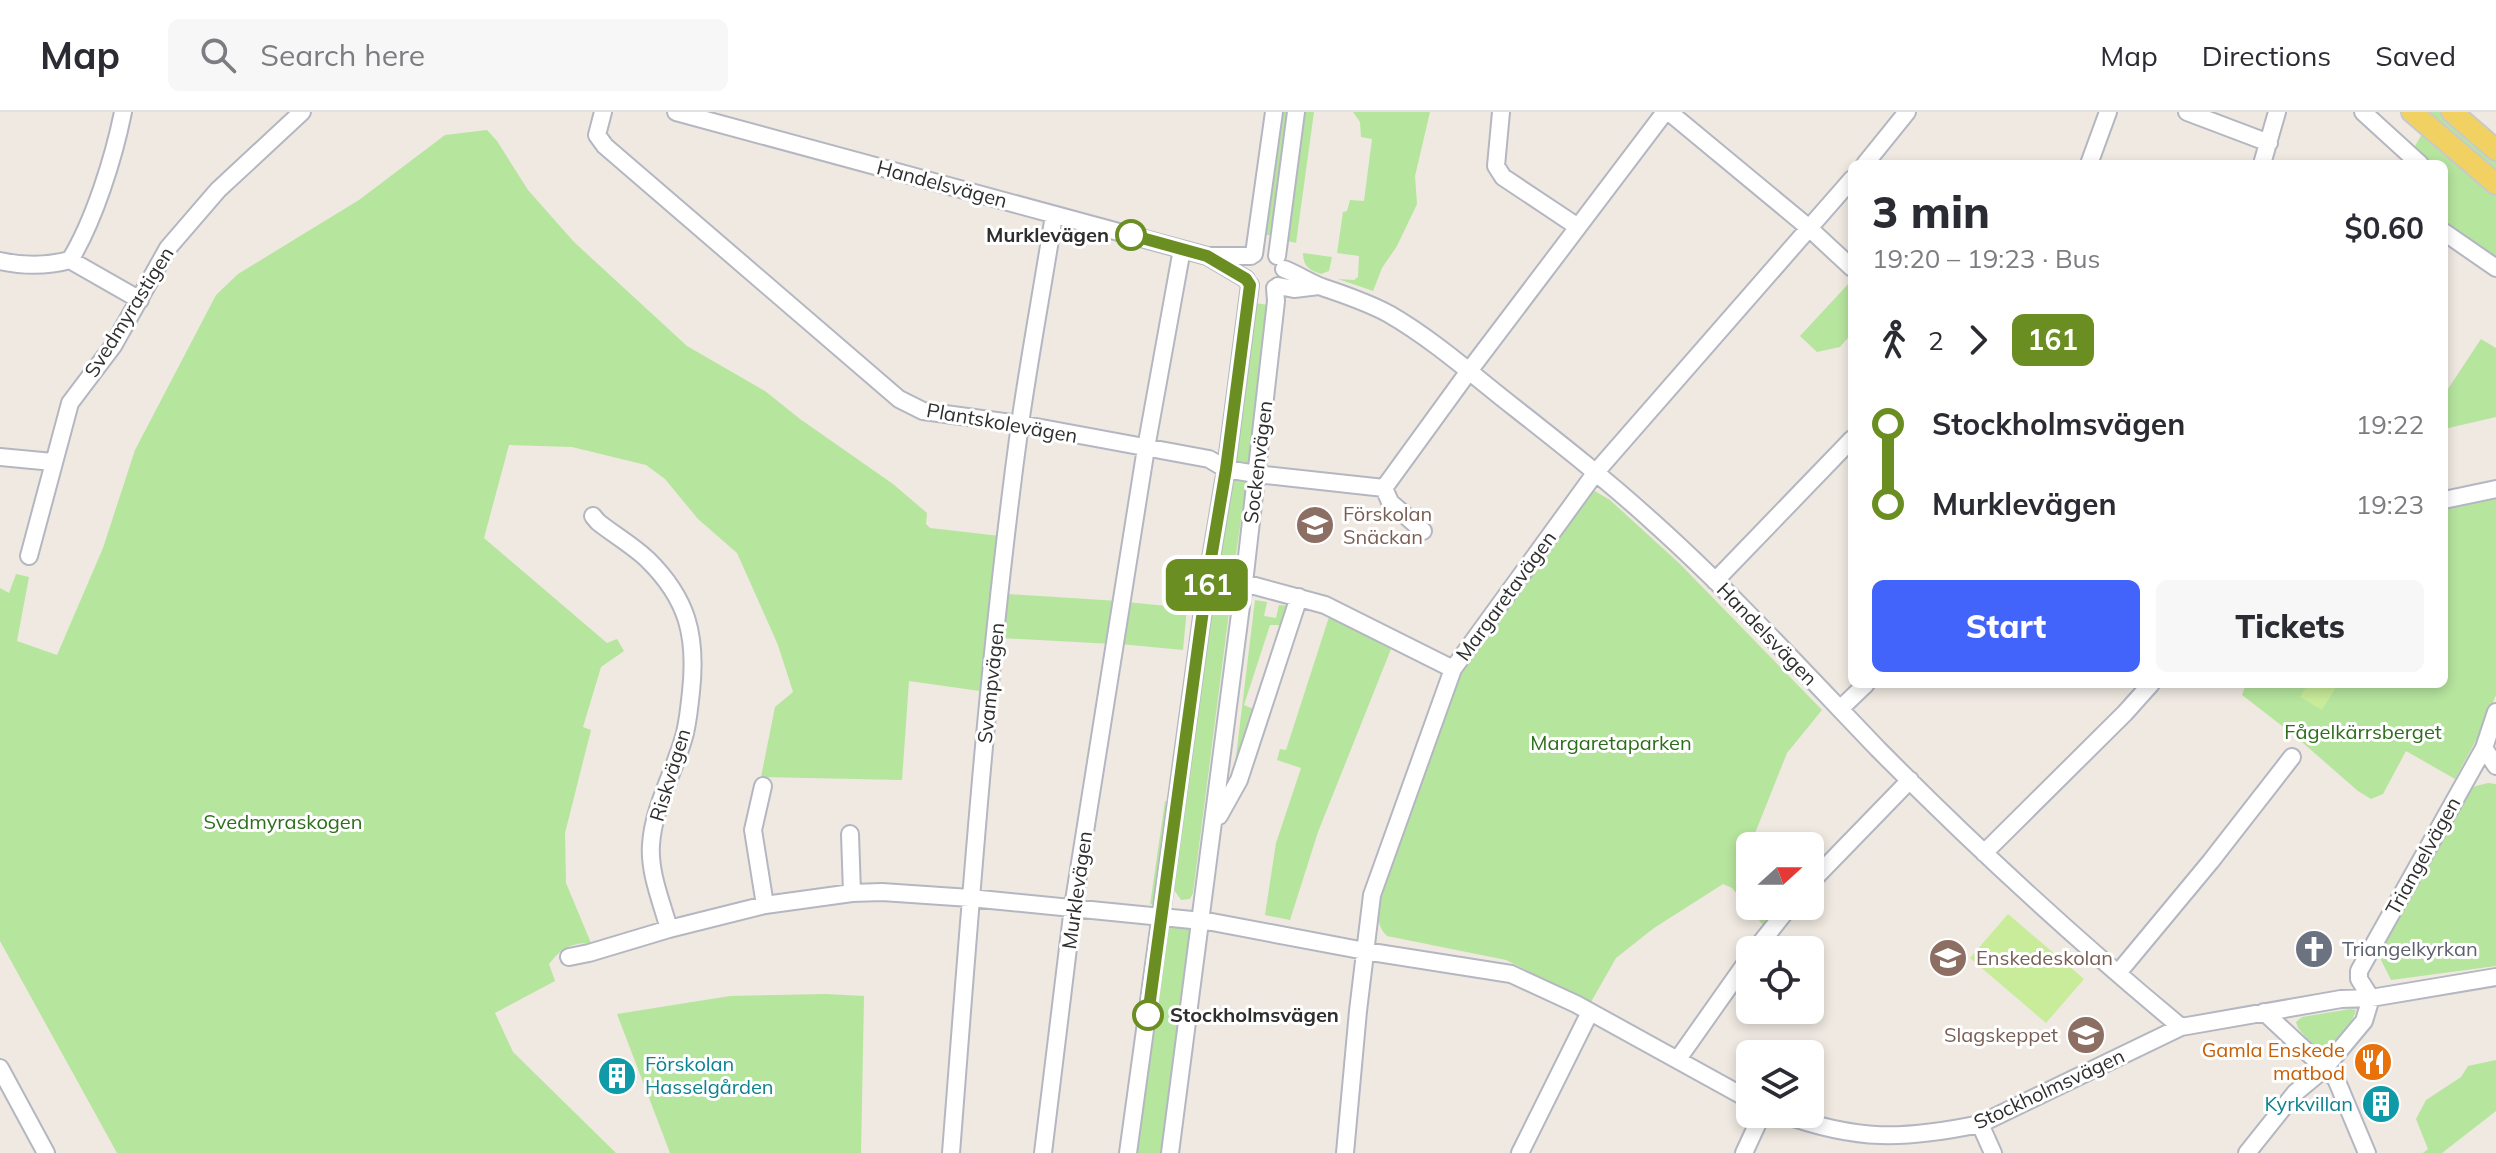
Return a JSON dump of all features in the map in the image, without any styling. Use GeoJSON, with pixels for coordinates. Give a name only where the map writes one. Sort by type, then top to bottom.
{"type":"FeatureCollection","features":[{"type":"Feature","properties":{"kind":"main road"},"geometry":{"type":"LineString","coordinates":[[2412,112],[2496,184]]}},
{"type":"Feature","properties":{"kind":"main road"},"geometry":{"type":"LineString","coordinates":[[2462,115],[2496,150]]}},
{"type":"Feature","properties":{"kind":"street"},"geometry":{"type":"LineString","coordinates":[[70,260],[100,193],[123,112]]}},
{"type":"Feature","properties":{"kind":"street","name":"Svedmyrastigen"},"geometry":{"type":"LineString","coordinates":[[29,556],[70,403],[113,346],[168,248],[218,190],[302,112]]}},
{"type":"Feature","properties":{"kind":"street","name":"Plantskolevägen"},"geometry":{"type":"LineString","coordinates":[[603,112],[597,135],[605,146],[899,399],[923,411],[1020,424],[1209,459],[1226,469],[1384,488]]}},
{"type":"Feature","properties":{"kind":"street","name":"Handelsvägen"},"geometry":{"type":"LineString","coordinates":[[676,112],[1207,256],[1248,282]]}},
{"type":"Feature","properties":{"kind":"street","name":"Sockenvägen"},"geometry":{"type":"LineString","coordinates":[[1128,1153],[1206,588],[1226,469],[1248,282],[1246,263],[1252,255],[1274,112]]}},
{"type":"Feature","properties":{"kind":"street","name":"Sockenvägen"},"geometry":{"type":"LineString","coordinates":[[1170,1153],[1244,583],[1277,287],[1284,275],[1281,262],[1296,112]]}},
{"type":"Feature","properties":{"kind":"street"},"geometry":{"type":"LineString","coordinates":[[1501,112],[1496,166],[1503,177],[1578,227]]}},
{"type":"Feature","properties":{"kind":"street"},"geometry":{"type":"LineString","coordinates":[[1423,531],[1390,502],[1384,488],[1469,371],[1667,112],[1809,228],[1848,264]]}},
{"type":"Feature","properties":{"kind":"street"},"geometry":{"type":"LineString","coordinates":[[1868,160],[1907,112]]}},
{"type":"Feature","properties":{"kind":"street"},"geometry":{"type":"LineString","coordinates":[[2090,160],[2108,112]]}},
{"type":"Feature","properties":{"kind":"street"},"geometry":{"type":"LineString","coordinates":[[2187,112],[2269,143]]}},
{"type":"Feature","properties":{"kind":"street"},"geometry":{"type":"LineString","coordinates":[[2263,160],[2277,112]]}},
{"type":"Feature","properties":{"kind":"street"},"geometry":{"type":"LineString","coordinates":[[2363,112],[2416,160]]}},
{"type":"Feature","properties":{"kind":"street","name":"Margaretavägen"},"geometry":{"type":"LineString","coordinates":[[1345,1153],[1372,895],[1453,669],[1596,472],[1848,184]]}},
{"type":"Feature","properties":{"kind":"street","name":"Svampvägen"},"geometry":{"type":"LineString","coordinates":[[951,1153],[970,898],[999,603],[1020,424],[1054,215]]}},
{"type":"Feature","properties":{"kind":"street"},"geometry":{"type":"LineString","coordinates":[[2448,235],[2496,268]]}},
{"type":"Feature","properties":{"kind":"street","name":"Murklevägen"},"geometry":{"type":"LineString","coordinates":[[1043,1153],[1073,907],[1146,448],[1182,249]]}},
{"type":"Feature","properties":{"kind":"street"},"geometry":{"type":"LineString","coordinates":[[1252,255],[1266,251],[1281,262]]}},
{"type":"Feature","properties":{"kind":"street","name":"Handelsvägen"},"geometry":{"type":"LineString","coordinates":[[1207,256],[1252,255]]}},
{"type":"Feature","properties":{"kind":"street"},"geometry":{"type":"LineString","coordinates":[[0,261],[56,264],[70,260],[140,300]]}},
{"type":"Feature","properties":{"kind":"street","name":"Handelsvägen"},"geometry":{"type":"LineString","coordinates":[[1281,262],[1319,286],[1390,315],[1469,371],[1596,472],[1715,581],[1984,853],[2181,1027]]}},
{"type":"Feature","properties":{"kind":"street"},"geometry":{"type":"LineString","coordinates":[[1248,282],[1265,291],[1277,287]]}},
{"type":"Feature","properties":{"kind":"street","name":"Handelsvägen"},"geometry":{"type":"LineString","coordinates":[[1277,287],[1294,289],[1319,286]]}},
{"type":"Feature","properties":{"kind":"street"},"geometry":{"type":"LineString","coordinates":[[1715,581],[1848,443]]}},
{"type":"Feature","properties":{"kind":"street"},"geometry":{"type":"LineString","coordinates":[[0,457],[53,462]]}},
{"type":"Feature","properties":{"kind":"street"},"geometry":{"type":"LineString","coordinates":[[2448,499],[2496,489]]}},
{"type":"Feature","properties":{"kind":"street","name":"Riskvägen"},"geometry":{"type":"LineString","coordinates":[[593,516],[644,556],[660,574],[686,615],[692,635],[694,660],[684,739],[655,822],[650,846],[669,929]]}},
{"type":"Feature","properties":{"kind":"street"},"geometry":{"type":"LineString","coordinates":[[1244,583],[1325,605],[1453,669]]}},
{"type":"Feature","properties":{"kind":"street","name":"Sockenvägen"},"geometry":{"type":"LineString","coordinates":[[1213,828],[1239,780],[1299,597]]}},
{"type":"Feature","properties":{"kind":"street"},"geometry":{"type":"LineString","coordinates":[[1840,709],[1862,688]]}},
{"type":"Feature","properties":{"kind":"street"},"geometry":{"type":"LineString","coordinates":[[1984,853],[2147,688]]}},
{"type":"Feature","properties":{"kind":"street","name":"Triangelvägen"},"geometry":{"type":"LineString","coordinates":[[2371,998],[2359,979],[2359,971],[2484,748],[2496,712]]}},
{"type":"Feature","properties":{"kind":"street"},"geometry":{"type":"LineString","coordinates":[[2484,748],[2496,766]]}},
{"type":"Feature","properties":{"kind":"street"},"geometry":{"type":"LineString","coordinates":[[2118,973],[2292,757]]}},
{"type":"Feature","properties":{"kind":"street"},"geometry":{"type":"LineString","coordinates":[[1824,869],[1910,780]]}},
{"type":"Feature","properties":{"kind":"street"},"geometry":{"type":"LineString","coordinates":[[763,786],[753,830],[765,905]]}},
{"type":"Feature","properties":{"kind":"street"},"geometry":{"type":"LineString","coordinates":[[850,834],[852,893]]}},
{"type":"Feature","properties":{"kind":"street"},"geometry":{"type":"LineString","coordinates":[[569,957],[765,905],[852,893],[970,898],[1200,921],[1511,974],[1590,1012],[1736,1092]]}},
{"type":"Feature","properties":{"kind":"street"},"geometry":{"type":"LineString","coordinates":[[1766,936],[1779,920]]}},
{"type":"Feature","properties":{"kind":"street"},"geometry":{"type":"LineString","coordinates":[[1678,1059],[1736,977]]}},
{"type":"Feature","properties":{"kind":"street","name":"Stockholmsvägen"},"geometry":{"type":"LineString","coordinates":[[1824,1127],[1855,1134],[1892,1136],[1947,1131],[1980,1124],[2181,1027],[2341,999],[2371,998],[2496,977]]}},
{"type":"Feature","properties":{"kind":"street"},"geometry":{"type":"LineString","coordinates":[[2247,1153],[2295,1093],[2324,1069],[2364,1021],[2371,998]]}},
{"type":"Feature","properties":{"kind":"street"},"geometry":{"type":"LineString","coordinates":[[1520,1153],[1590,1012]]}},
{"type":"Feature","properties":{"kind":"street"},"geometry":{"type":"LineString","coordinates":[[2264,1012],[2336,1079],[2367,1153]]}},
{"type":"Feature","properties":{"kind":"street"},"geometry":{"type":"LineString","coordinates":[[0,1068],[46,1153]]}},
{"type":"Feature","properties":{"kind":"street"},"geometry":{"type":"LineString","coordinates":[[1980,1124],[1993,1153]]}},
{"type":"Feature","properties":{"kind":"street"},"geometry":{"type":"LineString","coordinates":[[1744,1153],[1756,1128]]}},
{"type":"Feature","properties":{"kind":"green space"},"geometry":{"type":"Polygon","coordinates":[[[1280,112],[1289,112],[1273,236],[1263,234],[1280,112]]]}},
{"type":"Feature","properties":{"kind":"green space"},"geometry":{"type":"Polygon","coordinates":[[[1305,112],[1314,112],[1296,243],[1284,240],[1305,112]]]}},
{"type":"Feature","properties":{"kind":"green space"},"geometry":{"type":"Polygon","coordinates":[[[1353,112],[1430,112],[1415,176],[1417,204],[1373,291],[1338,279],[1354,280],[1358,277],[1359,256],[1337,253],[1343,212],[1347,211],[1350,200],[1364,201],[1372,139],[1361,137],[1360,122],[1353,112]]]}},
{"type":"Feature","properties":{"kind":"green space"},"geometry":{"type":"Polygon","coordinates":[[[2425,112],[2441,112],[2496,160],[2496,173],[2425,112]]]}},
{"type":"Feature","properties":{"kind":"green space","name":"Svedmyraskogen"},"geometry":{"type":"Polygon","coordinates":[[[487,130],[528,190],[574,242],[687,346],[765,391],[893,484],[927,513],[926,524],[930,528],[1000,536],[987,692],[909,681],[902,780],[761,777],[775,707],[793,692],[778,645],[737,553],[698,519],[665,479],[646,465],[572,447],[509,445],[484,538],[607,643],[617,639],[624,651],[601,667],[583,727],[591,730],[565,833],[566,883],[591,943],[572,945],[562,950],[549,964],[555,981],[495,1013],[513,1052],[616,1153],[117,1153],[0,941],[0,588],[9,593],[16,574],[29,577],[17,641],[57,655],[103,548],[135,450],[216,295],[238,274],[359,200],[445,135],[487,130]]]}},
{"type":"Feature","properties":{"kind":"green space"},"geometry":{"type":"Polygon","coordinates":[[[2423,132],[2496,195],[2496,257],[2448,227],[2448,160],[2425,160],[2414,148],[2423,132]]]}},
{"type":"Feature","properties":{"kind":"green space"},"geometry":{"type":"Polygon","coordinates":[[[1303,253],[1332,257],[1329,271],[1321,274],[1310,269],[1303,253]]]}},
{"type":"Feature","properties":{"kind":"green space"},"geometry":{"type":"Polygon","coordinates":[[[1848,284],[1848,338],[1840,347],[1817,352],[1800,336],[1848,284]]]}},
{"type":"Feature","properties":{"kind":"green space"},"geometry":{"type":"Polygon","coordinates":[[[1254,303],[1269,305],[1249,464],[1234,462],[1254,303]]]}},
{"type":"Feature","properties":{"kind":"green space"},"geometry":{"type":"Polygon","coordinates":[[[2481,339],[2496,348],[2496,417],[2448,428],[2448,389],[2481,339]]]}},
{"type":"Feature","properties":{"kind":"green space"},"geometry":{"type":"Polygon","coordinates":[[[1230,477],[1247,479],[1231,588],[1214,586],[1230,477]]]}},
{"type":"Feature","properties":{"kind":"green space","name":"Margaretaparken"},"geometry":{"type":"Polygon","coordinates":[[[1593,490],[1610,500],[1680,564],[1822,710],[1787,753],[1756,832],[1736,832],[1736,893],[1723,884],[1654,928],[1616,958],[1591,1002],[1506,960],[1387,936],[1379,922],[1378,894],[1465,661],[1593,490]]]}},
{"type":"Feature","properties":{"kind":"green space","name":"Fågelkärrsberget"},"geometry":{"type":"Polygon","coordinates":[[[2496,496],[2496,695],[2455,779],[2406,751],[2383,794],[2371,799],[2242,695],[2245,688],[2448,688],[2448,503],[2496,496]]]}},
{"type":"Feature","properties":{"kind":"green space"},"geometry":{"type":"Polygon","coordinates":[[[1212,593],[1231,597],[1193,893],[1190,899],[1181,900],[1174,890],[1212,593]]]}},
{"type":"Feature","properties":{"kind":"green space"},"geometry":{"type":"Polygon","coordinates":[[[1007,594],[1118,601],[1112,644],[1001,638],[1007,594]]]}},
{"type":"Feature","properties":{"kind":"green space"},"geometry":{"type":"Polygon","coordinates":[[[1255,600],[1267,602],[1264,616],[1276,618],[1279,605],[1289,606],[1284,625],[1270,625],[1244,705],[1256,710],[1234,773],[1255,600]]]}},
{"type":"Feature","properties":{"kind":"green space"},"geometry":{"type":"Polygon","coordinates":[[[1126,602],[1187,608],[1183,650],[1120,644],[1126,602]]]}},
{"type":"Feature","properties":{"kind":"green space"},"geometry":{"type":"Polygon","coordinates":[[[1329,617],[1391,649],[1318,832],[1290,920],[1265,915],[1276,843],[1301,768],[1277,760],[1280,749],[1286,750],[1329,617]]]}},
{"type":"Feature","properties":{"kind":"green space"},"geometry":{"type":"Polygon","coordinates":[[[2306,688],[2336,688],[2322,710],[2300,697],[2306,688]]]}},
{"type":"Feature","properties":{"kind":"green space"},"geometry":{"type":"Polygon","coordinates":[[[2496,784],[2496,966],[2391,980],[2378,954],[2468,788],[2496,784]]]}},
{"type":"Feature","properties":{"kind":"green space"},"geometry":{"type":"Polygon","coordinates":[[[1165,801],[1170,803],[1155,902],[1150,905],[1165,801]]]}},
{"type":"Feature","properties":{"kind":"green space"},"geometry":{"type":"Polygon","coordinates":[[[2008,914],[2084,979],[2046,1023],[1970,958],[2008,914]]]}},
{"type":"Feature","properties":{"kind":"green space"},"geometry":{"type":"Polygon","coordinates":[[[1178,925],[1194,929],[1163,1153],[1135,1153],[1168,927],[1178,925]]]}},
{"type":"Feature","properties":{"kind":"green space"},"geometry":{"type":"Polygon","coordinates":[[[730,996],[864,996],[861,1153],[670,1153],[617,1014],[730,996]]]}},
{"type":"Feature","properties":{"kind":"green space"},"geometry":{"type":"Polygon","coordinates":[[[2356,1010],[2346,1029],[2319,1053],[2296,1022],[2302,1017],[2356,1010]]]}},
{"type":"Feature","properties":{"kind":"green space"},"geometry":{"type":"Polygon","coordinates":[[[2496,1060],[2496,1111],[2442,1153],[2423,1153],[2428,1149],[2416,1119],[2426,1100],[2461,1077],[2468,1066],[2496,1060]]]}},
{"type":"Feature","properties":{"kind":"bus line","name":"161"},"geometry":{"type":"LineString","coordinates":[[1131,235],[1207,256],[1246,279],[1250,285],[1148,1015]]}},
{"type":"Feature","properties":{"kind":"place","name":"Murklevägen"},"geometry":{"type":"Point","coordinates":[1131,235]}},
{"type":"Feature","properties":{"kind":"place","name":"Förskolan Snäckan"},"geometry":{"type":"Point","coordinates":[1315,525]}},
{"type":"Feature","properties":{"kind":"place","name":"Triangelkyrkan"},"geometry":{"type":"Point","coordinates":[2314,949]}},
{"type":"Feature","properties":{"kind":"place","name":"Enskedeskolan"},"geometry":{"type":"Point","coordinates":[1948,958]}},
{"type":"Feature","properties":{"kind":"place","name":"Stockholmsvägen"},"geometry":{"type":"Point","coordinates":[1148,1015]}},
{"type":"Feature","properties":{"kind":"place","name":"Slagskeppet"},"geometry":{"type":"Point","coordinates":[2086,1035]}},
{"type":"Feature","properties":{"kind":"place","name":"Gamla Enskede matbod"},"geometry":{"type":"Point","coordinates":[2373,1062]}},
{"type":"Feature","properties":{"kind":"place","name":"Förskolan Hasselgården"},"geometry":{"type":"Point","coordinates":[617,1076]}},
{"type":"Feature","properties":{"kind":"place","name":"Kyrkvillan"},"geometry":{"type":"Point","coordinates":[2381,1104]}}]}
